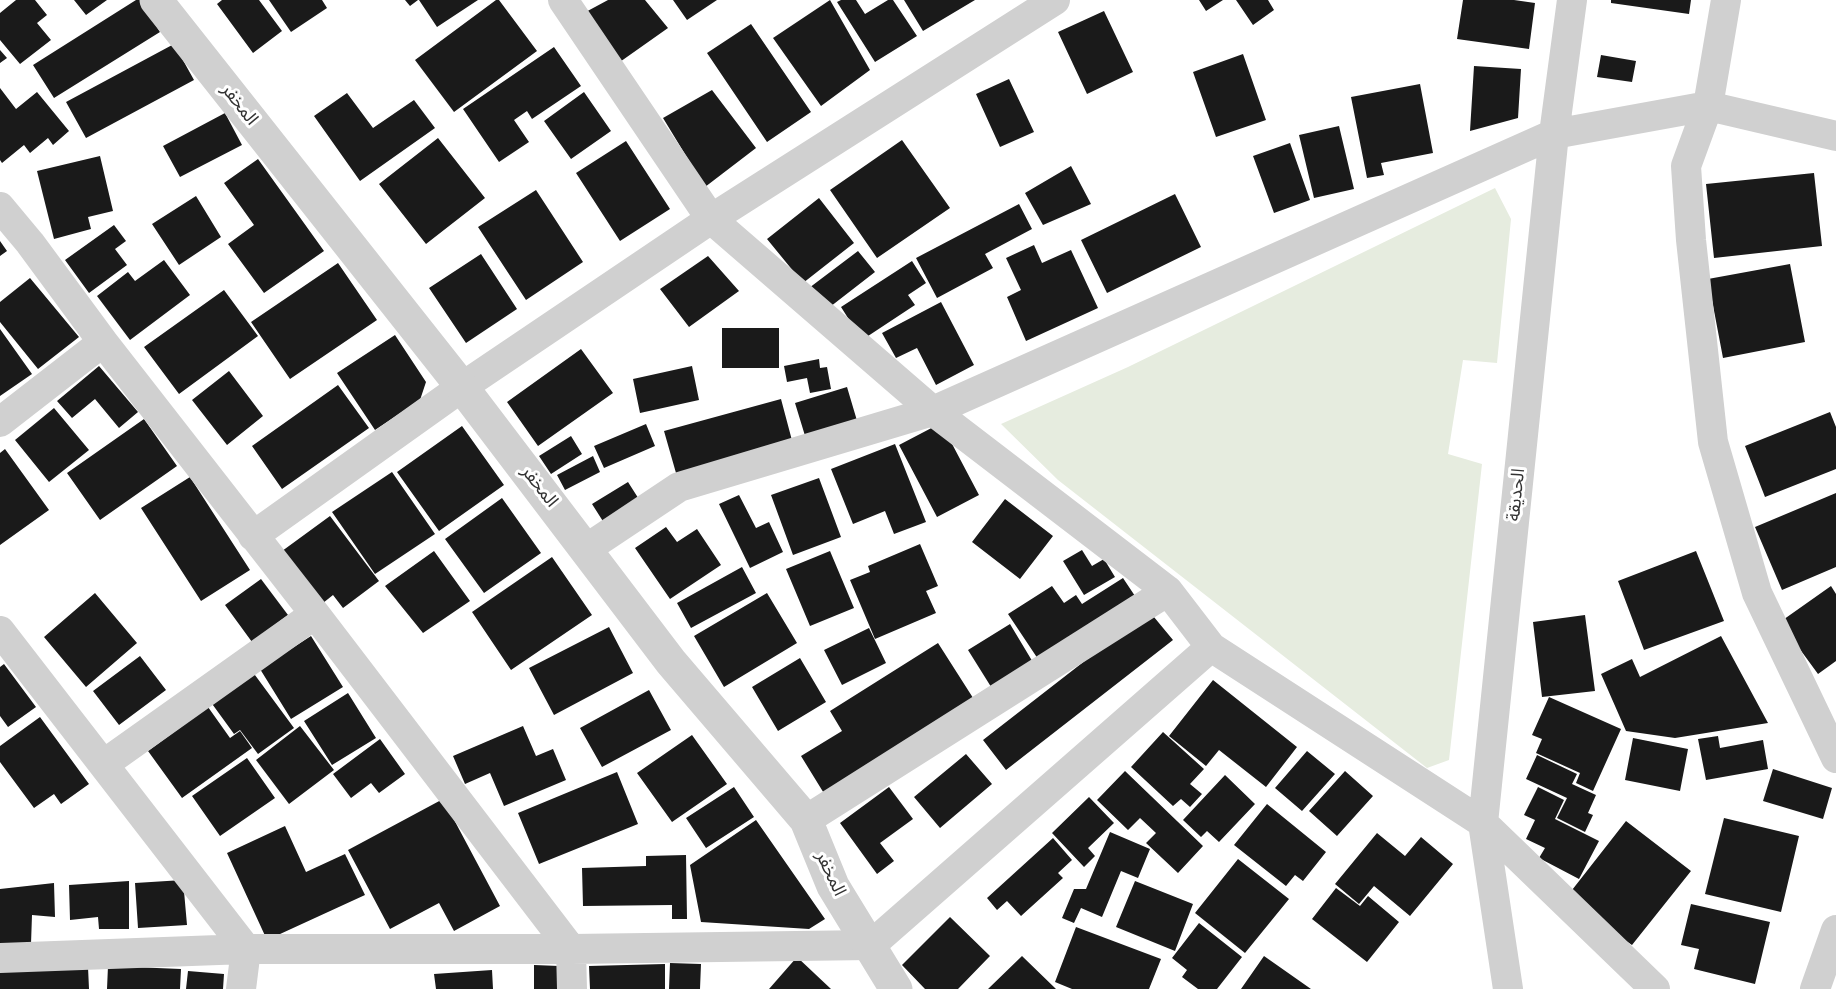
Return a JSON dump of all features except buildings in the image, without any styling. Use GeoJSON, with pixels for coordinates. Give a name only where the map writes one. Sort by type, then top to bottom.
{"type":"FeatureCollection","features":[{"type":"Feature","properties":{"kind":"street","name":"المخفر"},"geometry":{"type":"LineString","coordinates":[[156,0],[462,387],[671,662],[806,820],[833,886],[896,989]]}},
{"type":"Feature","properties":{"kind":"street"},"geometry":{"type":"LineString","coordinates":[[562,0],[711,219],[933,411],[1168,591],[1211,647],[1483,823],[1655,989]]}},
{"type":"Feature","properties":{"kind":"street"},"geometry":{"type":"LineString","coordinates":[[253,536],[462,387],[711,219],[1055,0]]}},
{"type":"Feature","properties":{"kind":"street","name":"الحديقة"},"geometry":{"type":"LineString","coordinates":[[1508,989],[1483,823],[1554,134],[1572,0]]}},
{"type":"Feature","properties":{"kind":"street"},"geometry":{"type":"LineString","coordinates":[[1726,0],[1708,106],[1686,166],[1691,240],[1713,442],[1757,593],[1836,758]]}},
{"type":"Feature","properties":{"kind":"street"},"geometry":{"type":"LineString","coordinates":[[586,549],[679,488],[933,411],[1554,134],[1708,106],[1836,136]]}},
{"type":"Feature","properties":{"kind":"street"},"geometry":{"type":"LineString","coordinates":[[0,207],[30,243],[103,342],[315,614],[571,949],[572,989]]}},
{"type":"Feature","properties":{"kind":"street"},"geometry":{"type":"LineString","coordinates":[[0,422],[103,342]]}},
{"type":"Feature","properties":{"kind":"street"},"geometry":{"type":"LineString","coordinates":[[806,820],[1168,591]]}},
{"type":"Feature","properties":{"kind":"street"},"geometry":{"type":"LineString","coordinates":[[104,764],[315,614]]}},
{"type":"Feature","properties":{"kind":"street"},"geometry":{"type":"LineString","coordinates":[[0,631],[246,949],[241,989]]}},
{"type":"Feature","properties":{"kind":"street"},"geometry":{"type":"LineString","coordinates":[[0,958],[246,949],[571,949],[871,945],[1211,647]]}},
{"type":"Feature","properties":{"kind":"street"},"geometry":{"type":"LineString","coordinates":[[1815,989],[1836,930]]}},
{"type":"Feature","properties":{"kind":"shaded area"},"geometry":{"type":"Polygon","coordinates":[[[1495,188],[1511,219],[1497,363],[1463,360],[1448,454],[1482,464],[1449,760],[1427,768],[1058,480],[1001,424],[1128,367],[1495,188]]]}}]}
